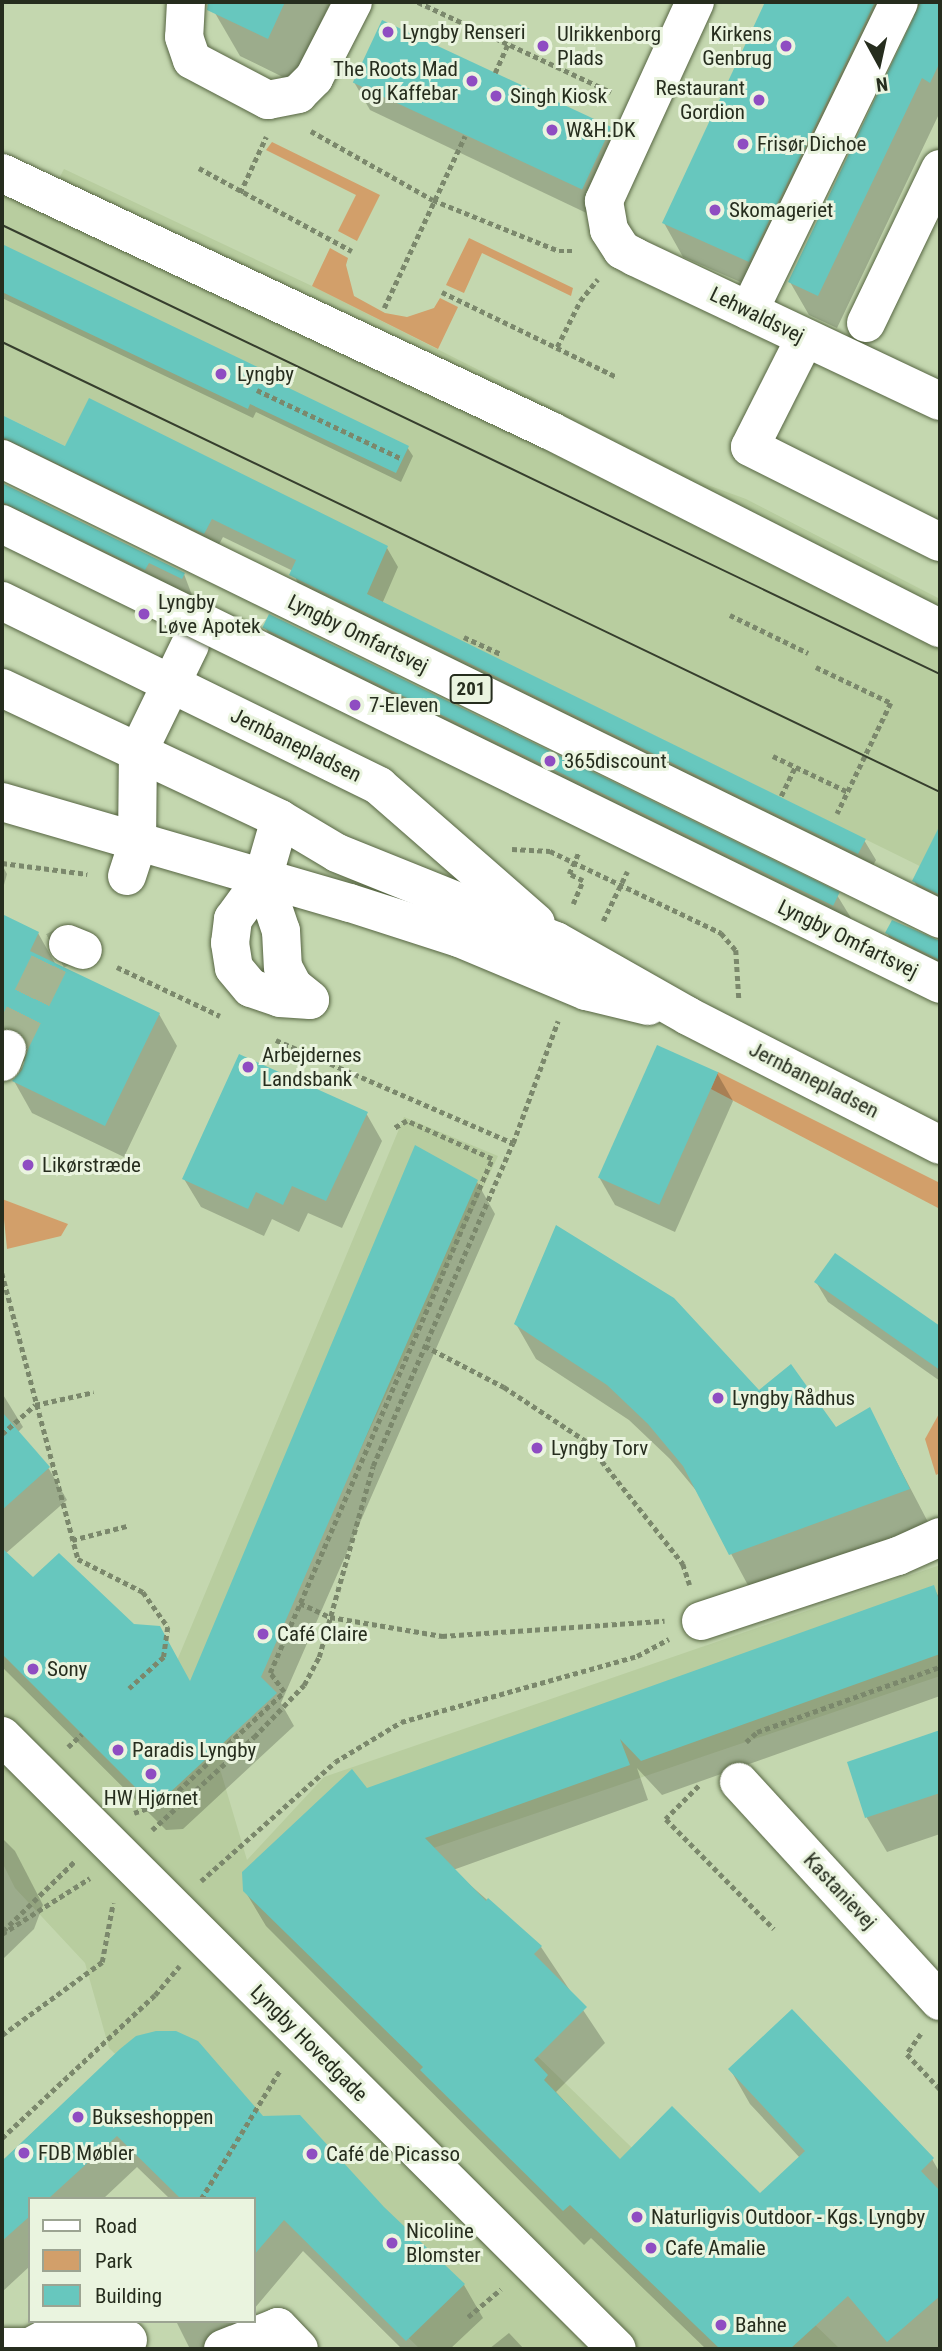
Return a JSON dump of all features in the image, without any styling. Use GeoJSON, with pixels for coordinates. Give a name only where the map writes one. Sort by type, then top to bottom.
{"type":"FeatureCollection","features":[{"type":"Feature","properties":{"kind":"main road"},"geometry":{"type":"LineString","coordinates":[[187,2],[184,37],[192,60],[268,100],[298,94],[314,78],[353,2]]}},
{"type":"Feature","properties":{"kind":"main road"},"geometry":{"type":"LineString","coordinates":[[622,250],[609,230],[604,201],[695,2]]}},
{"type":"Feature","properties":{"kind":"main road"},"geometry":{"type":"LineString","coordinates":[[749,311],[899,2]]}},
{"type":"Feature","properties":{"kind":"main road"},"geometry":{"type":"LineString","coordinates":[[866,323],[940,169]]}},
{"type":"Feature","properties":{"kind":"main road"},"geometry":{"type":"LineString","coordinates":[[2,173],[551,431],[940,628]]}},
{"type":"Feature","properties":{"kind":"main road","name":"Lehwaldsvej"},"geometry":{"type":"LineString","coordinates":[[622,250],[940,401]]}},
{"type":"Feature","properties":{"kind":"main road"},"geometry":{"type":"LineString","coordinates":[[805,338],[750,447],[940,541]]}},
{"type":"Feature","properties":{"kind":"main road","name":"Lyngby Omfartsvej"},"geometry":{"type":"LineString","coordinates":[[2,459],[940,919]]}},
{"type":"Feature","properties":{"kind":"main road","name":"Lyngby Omfartsvej"},"geometry":{"type":"LineString","coordinates":[[2,524],[940,984]]}},
{"type":"Feature","properties":{"kind":"main road","name":"Jernbanepladsen"},"geometry":{"type":"LineString","coordinates":[[2,601],[379,786],[572,961]]}},
{"type":"Feature","properties":{"kind":"main road"},"geometry":{"type":"LineString","coordinates":[[132,860],[138,752],[190,645]]}},
{"type":"Feature","properties":{"kind":"main road","name":"Jernbanepladsen"},"geometry":{"type":"LineString","coordinates":[[2,688],[280,819],[337,853],[688,1016],[940,1145]]}},
{"type":"Feature","properties":{"kind":"main road","name":"Jernbanepladsen"},"geometry":{"type":"LineString","coordinates":[[2,803],[132,860],[263,878],[459,938],[572,961]]}},
{"type":"Feature","properties":{"kind":"main road"},"geometry":{"type":"LineString","coordinates":[[263,878],[280,819]]}},
{"type":"Feature","properties":{"kind":"main road"},"geometry":{"type":"LineString","coordinates":[[701,1621],[898,1556],[940,1537]]}},
{"type":"Feature","properties":{"kind":"main road","name":"Lyngby Hovedgade"},"geometry":{"type":"LineString","coordinates":[[2,1736],[302,2038],[618,2349]]}},
{"type":"Feature","properties":{"kind":"main road","name":"Kastanievej"},"geometry":{"type":"LineString","coordinates":[[739,1782],[940,2001]]}},
{"type":"Feature","properties":{"kind":"main road"},"geometry":{"type":"LineString","coordinates":[[223,2349],[278,2327],[299,2349]]}},
{"type":"Feature","properties":{"kind":"main road"},"geometry":{"type":"LineString","coordinates":[[2,2347],[30,2347],[47,2338],[131,2337]]}},
{"type":"Feature","properties":{"kind":"path"},"geometry":{"type":"LineString","coordinates":[[418,2],[646,109]]}},
{"type":"Feature","properties":{"kind":"path"},"geometry":{"type":"LineString","coordinates":[[495,73],[508,44]]}},
{"type":"Feature","properties":{"kind":"path"},"geometry":{"type":"LineString","coordinates":[[240,193],[266,138],[268,100]]}},
{"type":"Feature","properties":{"kind":"path"},"geometry":{"type":"LineString","coordinates":[[317,135],[433,200],[559,251]]}},
{"type":"Feature","properties":{"kind":"path"},"geometry":{"type":"LineString","coordinates":[[382,312],[465,136]]}},
{"type":"Feature","properties":{"kind":"path"},"geometry":{"type":"LineString","coordinates":[[199,168],[240,193],[352,251]]}},
{"type":"Feature","properties":{"kind":"path"},"geometry":{"type":"LineString","coordinates":[[557,347],[580,300],[622,250]]}},
{"type":"Feature","properties":{"kind":"path"},"geometry":{"type":"LineString","coordinates":[[442,292],[617,377]]}},
{"type":"Feature","properties":{"kind":"path"},"geometry":{"type":"LineString","coordinates":[[257,390],[402,459]]}},
{"type":"Feature","properties":{"kind":"path"},"geometry":{"type":"LineString","coordinates":[[730,615],[808,653]]}},
{"type":"Feature","properties":{"kind":"path"},"geometry":{"type":"LineString","coordinates":[[464,637],[501,654]]}},
{"type":"Feature","properties":{"kind":"path"},"geometry":{"type":"LineString","coordinates":[[816,667],[891,703],[837,814]]}},
{"type":"Feature","properties":{"kind":"path"},"geometry":{"type":"LineString","coordinates":[[773,756],[848,792]]}},
{"type":"Feature","properties":{"kind":"path"},"geometry":{"type":"LineString","coordinates":[[790,776],[795,767]]}},
{"type":"Feature","properties":{"kind":"path"},"geometry":{"type":"LineString","coordinates":[[501,848],[550,851],[721,933],[736,950],[740,1010],[763,1054]]}},
{"type":"Feature","properties":{"kind":"path"},"geometry":{"type":"LineString","coordinates":[[2,1933],[110,1846],[254,1737],[304,1685],[319,1657],[373,1466],[513,1143],[572,961],[632,862]]}},
{"type":"Feature","properties":{"kind":"path"},"geometry":{"type":"LineString","coordinates":[[2,2035],[102,1962],[110,1846],[119,1817],[166,1802],[284,1692],[270,1673],[492,1159],[407,1121],[395,1128]]}},
{"type":"Feature","properties":{"kind":"path"},"geometry":{"type":"LineString","coordinates":[[2,1273],[78,1559],[143,1592],[168,1627],[164,1657],[129,1689]]}},
{"type":"Feature","properties":{"kind":"path"},"geometry":{"type":"LineString","coordinates":[[425,1346],[504,1387],[586,1441],[683,1564],[701,1621]]}},
{"type":"Feature","properties":{"kind":"path"},"geometry":{"type":"LineString","coordinates":[[2,1434],[35,1405],[94,1392]]}},
{"type":"Feature","properties":{"kind":"path"},"geometry":{"type":"LineString","coordinates":[[72,1540],[127,1526]]}},
{"type":"Feature","properties":{"kind":"path"},"geometry":{"type":"LineString","coordinates":[[299,1603],[330,1618],[453,1636],[620,1621],[701,1621]]}},
{"type":"Feature","properties":{"kind":"path"},"geometry":{"type":"LineString","coordinates":[[211,1891],[201,1882],[314,1780],[335,1762],[401,1722],[637,1656],[701,1621]]}},
{"type":"Feature","properties":{"kind":"path"},"geometry":{"type":"LineString","coordinates":[[2,1933],[110,1846]]}},
{"type":"Feature","properties":{"kind":"path"},"geometry":{"type":"LineString","coordinates":[[2,2138],[155,1995],[203,1937]]}},
{"type":"Feature","properties":{"kind":"path"},"geometry":{"type":"LineString","coordinates":[[202,2197],[302,2038]]}},
{"type":"Feature","properties":{"kind":"path"},"geometry":{"type":"LineString","coordinates":[[907,2054],[940,2089]]}},
{"type":"Feature","properties":{"kind":"shaded area"},"geometry":{"type":"Polygon","coordinates":[[[2,162],[54,188],[64,169],[312,286],[705,484],[746,499],[940,599],[940,876],[2,415],[2,162]]]}},
{"type":"Feature","properties":{"kind":"shaded area"},"geometry":{"type":"Polygon","coordinates":[[[404,1117],[498,1156],[255,1674],[220,1769],[247,1860],[324,1777],[940,1565],[940,1676],[351,1876],[840,2349],[420,2349],[109,2048],[85,1963],[15,1888],[2,1862],[2,1623],[98,1718],[156,1711],[404,1117]]]}},
{"type":"Feature","properties":{"kind":"green space"},"geometry":{"type":"Polygon","coordinates":[[[272,142],[380,195],[357,241],[338,231],[356,195],[266,150],[272,142]]]}},
{"type":"Feature","properties":{"kind":"green space"},"geometry":{"type":"Polygon","coordinates":[[[469,238],[573,288],[571,296],[482,253],[464,293],[446,285],[469,238]]]}},
{"type":"Feature","properties":{"kind":"green space"},"geometry":{"type":"Polygon","coordinates":[[[330,248],[348,258],[346,265],[354,296],[385,313],[407,317],[434,308],[440,298],[458,307],[438,349],[312,286],[330,248]]]}},
{"type":"Feature","properties":{"kind":"green space"},"geometry":{"type":"Polygon","coordinates":[[[718,1072],[940,1183],[940,1209],[711,1089],[718,1072]]]}},
{"type":"Feature","properties":{"kind":"green space"},"geometry":{"type":"Polygon","coordinates":[[[2,1199],[68,1224],[61,1236],[7,1249],[2,1199]]]}},
{"type":"Feature","properties":{"kind":"green space"},"geometry":{"type":"Polygon","coordinates":[[[940,1412],[940,1473],[936,1475],[925,1439],[940,1412]]]}},
{"type":"Feature","properties":{"kind":"building"},"geometry":{"type":"Polygon","coordinates":[[[208,2],[285,2],[268,39],[207,10],[208,2]]]}},
{"type":"Feature","properties":{"kind":"building"},"geometry":{"type":"Polygon","coordinates":[[[765,2],[875,2],[749,262],[662,223],[765,2]]]}},
{"type":"Feature","properties":{"kind":"building"},"geometry":{"type":"Polygon","coordinates":[[[921,2],[940,2],[940,62],[930,83],[922,78],[818,296],[788,282],[921,2]]]}},
{"type":"Feature","properties":{"kind":"building"},"geometry":{"type":"Polygon","coordinates":[[[382,20],[611,127],[582,189],[353,83],[382,20]]]}},
{"type":"Feature","properties":{"kind":"building"},"geometry":{"type":"Polygon","coordinates":[[[2,244],[266,371],[264,376],[409,446],[396,473],[250,404],[248,409],[2,292],[2,244]]]}},
{"type":"Feature","properties":{"kind":"building"},"geometry":{"type":"Polygon","coordinates":[[[89,398],[388,546],[367,594],[866,839],[858,854],[289,575],[296,560],[212,519],[204,534],[2,437],[2,415],[65,446],[89,398]]]}},
{"type":"Feature","properties":{"kind":"building"},"geometry":{"type":"Polygon","coordinates":[[[2,483],[185,573],[182,579],[149,563],[145,570],[2,502],[2,483]]]}},
{"type":"Feature","properties":{"kind":"building"},"geometry":{"type":"Polygon","coordinates":[[[269,614],[840,892],[833,906],[262,627],[269,614]]]}},
{"type":"Feature","properties":{"kind":"building"},"geometry":{"type":"Polygon","coordinates":[[[940,825],[940,895],[912,881],[940,825]]]}},
{"type":"Feature","properties":{"kind":"building"},"geometry":{"type":"Polygon","coordinates":[[[2,914],[39,932],[30,951],[160,1013],[105,1126],[12,1081],[22,1070],[29,1046],[15,1029],[2,1028],[2,914]]]}},
{"type":"Feature","properties":{"kind":"building"},"geometry":{"type":"Polygon","coordinates":[[[892,920],[940,941],[940,960],[885,933],[892,920]]]}},
{"type":"Feature","properties":{"kind":"building"},"geometry":{"type":"Polygon","coordinates":[[[657,1045],[718,1072],[659,1205],[598,1177],[657,1045]]]}},
{"type":"Feature","properties":{"kind":"building"},"geometry":{"type":"Polygon","coordinates":[[[239,1054],[368,1112],[326,1201],[292,1186],[283,1205],[256,1192],[248,1209],[182,1179],[239,1054]]]}},
{"type":"Feature","properties":{"kind":"building"},"geometry":{"type":"Polygon","coordinates":[[[415,1145],[478,1180],[261,1677],[277,1693],[164,1798],[146,1798],[2,1654],[2,1548],[33,1577],[59,1553],[134,1624],[160,1626],[190,1681],[415,1145]]]}},
{"type":"Feature","properties":{"kind":"building","name":"Lyngby Rådhus"},"geometry":{"type":"Polygon","coordinates":[[[556,1225],[674,1298],[759,1390],[791,1364],[836,1427],[870,1407],[910,1489],[729,1555],[683,1466],[648,1424],[607,1385],[514,1324],[556,1225]]]}},
{"type":"Feature","properties":{"kind":"building"},"geometry":{"type":"Polygon","coordinates":[[[835,1253],[940,1326],[940,1370],[814,1282],[835,1253]]]}},
{"type":"Feature","properties":{"kind":"building"},"geometry":{"type":"Polygon","coordinates":[[[2,1412],[50,1467],[2,1510],[2,1412]]]}},
{"type":"Feature","properties":{"kind":"building"},"geometry":{"type":"Polygon","coordinates":[[[934,1585],[940,1603],[940,1654],[641,1761],[620,1739],[630,1765],[425,1838],[486,1901],[488,1898],[542,1946],[534,1954],[587,2007],[534,2060],[548,2075],[544,2080],[620,2159],[672,2106],[760,2193],[805,2151],[728,2069],[792,2009],[934,2158],[921,2171],[940,2191],[940,2296],[887,2342],[848,2296],[790,2349],[720,2349],[570,2205],[563,2211],[420,2070],[423,2067],[243,1891],[242,1872],[352,1769],[367,1788],[934,1585]]]}},
{"type":"Feature","properties":{"kind":"building"},"geometry":{"type":"Polygon","coordinates":[[[940,1730],[940,1793],[865,1818],[847,1762],[940,1730]]]}},
{"type":"Feature","properties":{"kind":"building"},"geometry":{"type":"Polygon","coordinates":[[[156,2031],[176,2031],[198,2041],[263,2116],[300,2115],[384,2207],[465,2284],[406,2341],[284,2220],[256,2253],[256,2197],[179,2197],[117,2136],[50,2197],[28,2197],[28,2218],[2,2241],[2,2161],[136,2036],[156,2031]]]}},
{"type":"Feature","properties":{"kind":"tunnel"},"geometry":{"type":"LineString","coordinates":[[7,1049],[55,951],[68,944]]}},
{"type":"Feature","properties":{"kind":"tram line"},"geometry":{"type":"LineString","coordinates":[[2,225],[940,674]]}},
{"type":"Feature","properties":{"kind":"tram line"},"geometry":{"type":"LineString","coordinates":[[2,342],[940,792]]}},
{"type":"Feature","properties":{"kind":"place","name":"Lyngby Renseri"},"geometry":{"type":"Point","coordinates":[388,32]}},
{"type":"Feature","properties":{"kind":"place","name":"Ulrikkenborg Plads"},"geometry":{"type":"Point","coordinates":[543,46]}},
{"type":"Feature","properties":{"kind":"place","name":"Kirkens Genbrug"},"geometry":{"type":"Point","coordinates":[786,46]}},
{"type":"Feature","properties":{"kind":"place","name":"The Roots Mad og Kaffebar"},"geometry":{"type":"Point","coordinates":[472,81]}},
{"type":"Feature","properties":{"kind":"place","name":"Singh Kiosk"},"geometry":{"type":"Point","coordinates":[496,96]}},
{"type":"Feature","properties":{"kind":"place","name":"Restaurant Gordion"},"geometry":{"type":"Point","coordinates":[759,100]}},
{"type":"Feature","properties":{"kind":"place","name":"W&H.DK"},"geometry":{"type":"Point","coordinates":[552,130]}},
{"type":"Feature","properties":{"kind":"place","name":"Frisør Dichoe"},"geometry":{"type":"Point","coordinates":[743,144]}},
{"type":"Feature","properties":{"kind":"place","name":"Skomageriet"},"geometry":{"type":"Point","coordinates":[715,210]}},
{"type":"Feature","properties":{"kind":"place","name":"Lyngby"},"geometry":{"type":"Point","coordinates":[221,374]}},
{"type":"Feature","properties":{"kind":"place","name":"Lyngby Løve Apotek"},"geometry":{"type":"Point","coordinates":[144,614]}},
{"type":"Feature","properties":{"kind":"place","name":"7-Eleven"},"geometry":{"type":"Point","coordinates":[355,705]}},
{"type":"Feature","properties":{"kind":"place","name":"365discount"},"geometry":{"type":"Point","coordinates":[550,761]}},
{"type":"Feature","properties":{"kind":"place","name":"Arbejdernes Landsbank"},"geometry":{"type":"Point","coordinates":[248,1067]}},
{"type":"Feature","properties":{"kind":"place","name":"Likørstræde"},"geometry":{"type":"Point","coordinates":[28,1165]}},
{"type":"Feature","properties":{"kind":"place","name":"Lyngby Rådhus"},"geometry":{"type":"Point","coordinates":[718,1398]}},
{"type":"Feature","properties":{"kind":"place","name":"Lyngby Torv"},"geometry":{"type":"Point","coordinates":[537,1448]}},
{"type":"Feature","properties":{"kind":"place","name":"Café Claire"},"geometry":{"type":"Point","coordinates":[263,1634]}},
{"type":"Feature","properties":{"kind":"place","name":"Sony"},"geometry":{"type":"Point","coordinates":[33,1669]}},
{"type":"Feature","properties":{"kind":"place","name":"Paradis Lyngby"},"geometry":{"type":"Point","coordinates":[118,1750]}},
{"type":"Feature","properties":{"kind":"place","name":"HW Hjørnet"},"geometry":{"type":"Point","coordinates":[151,1774]}},
{"type":"Feature","properties":{"kind":"place","name":"Bukseshoppen"},"geometry":{"type":"Point","coordinates":[78,2117]}},
{"type":"Feature","properties":{"kind":"place","name":"FDB Møbler"},"geometry":{"type":"Point","coordinates":[24,2153]}},
{"type":"Feature","properties":{"kind":"place","name":"Café de Picasso"},"geometry":{"type":"Point","coordinates":[312,2154]}},
{"type":"Feature","properties":{"kind":"place","name":"Naturligvis Outdoor - Kgs. Lyngby"},"geometry":{"type":"Point","coordinates":[637,2217]}},
{"type":"Feature","properties":{"kind":"place","name":"Nicoline Blomster"},"geometry":{"type":"Point","coordinates":[392,2243]}},
{"type":"Feature","properties":{"kind":"place","name":"Cafe Amalie"},"geometry":{"type":"Point","coordinates":[651,2248]}},
{"type":"Feature","properties":{"kind":"place","name":"Bahne"},"geometry":{"type":"Point","coordinates":[721,2325]}}]}
